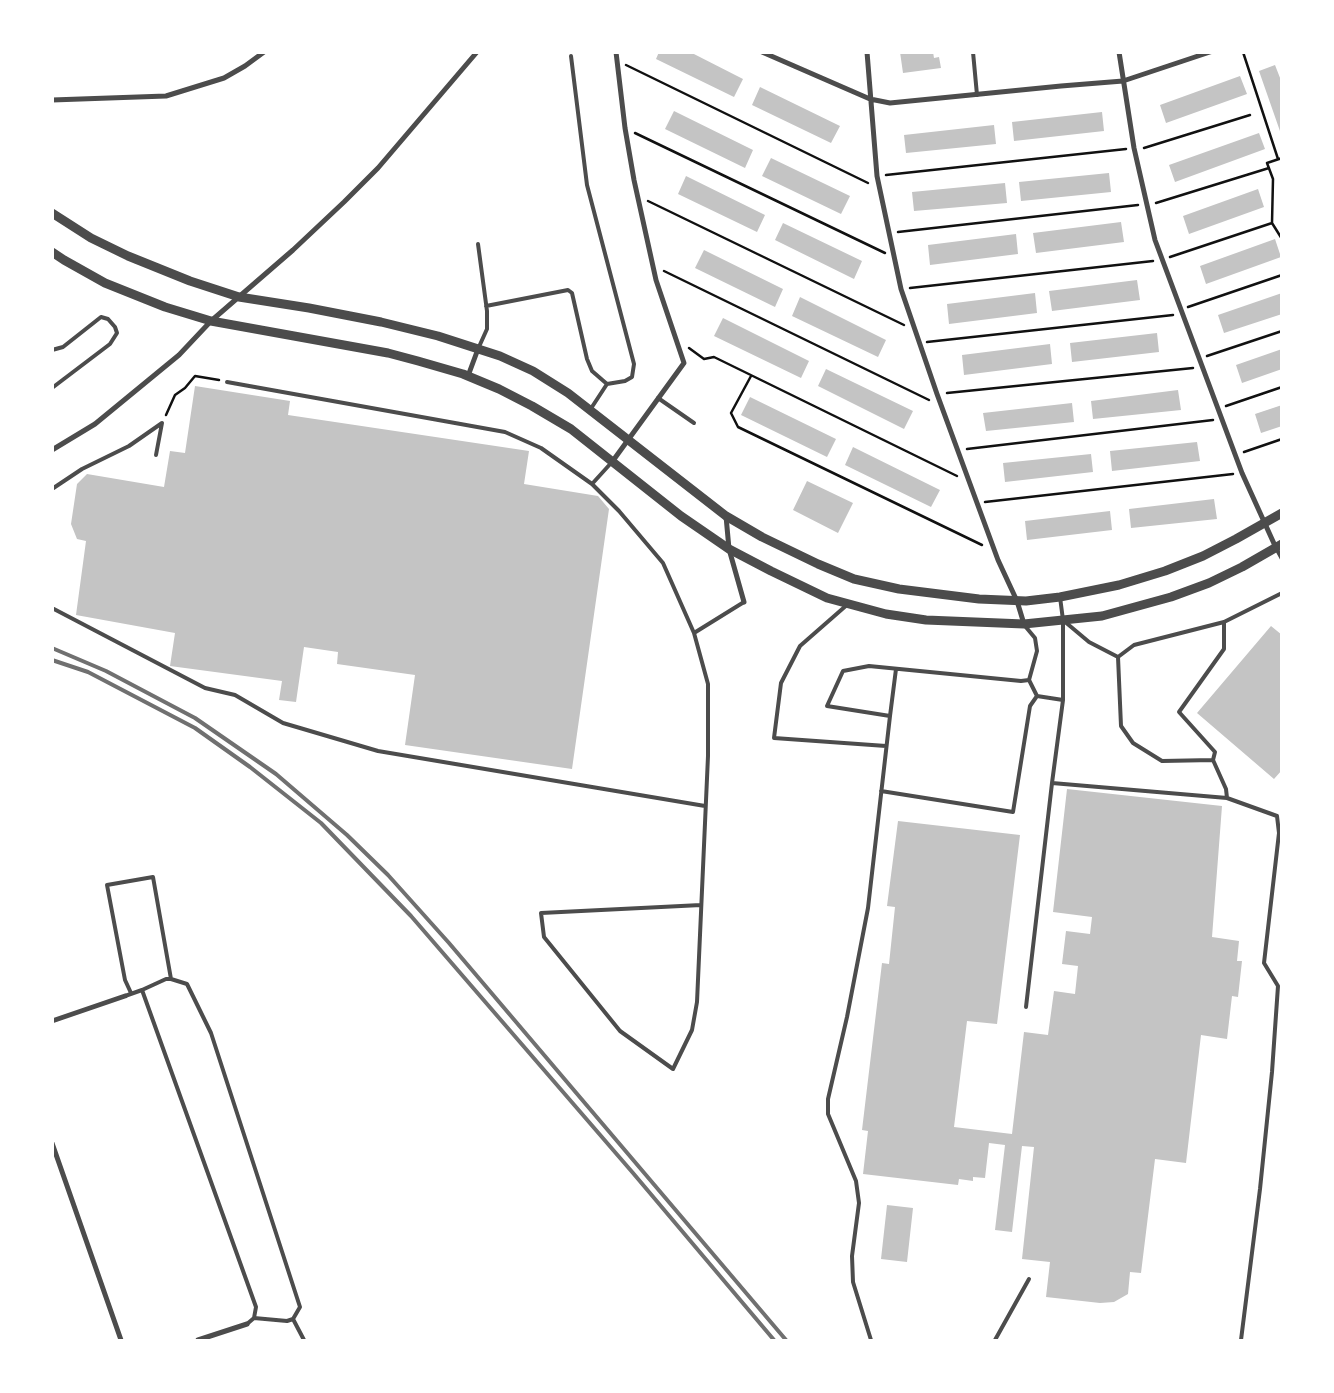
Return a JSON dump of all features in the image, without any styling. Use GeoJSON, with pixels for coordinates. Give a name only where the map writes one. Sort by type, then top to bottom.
{"type":"FeatureCollection","features":[{"type":"Feature","properties":{"kind":"street"},"geometry":{"type":"LineString","coordinates":[[52,100],[166,96],[224,78],[264,52]]}},
{"type":"Feature","properties":{"kind":"street"},"geometry":{"type":"LineString","coordinates":[[52,450],[95,424],[179,355],[211,321],[293,250],[378,168],[477,52]]}},
{"type":"Feature","properties":{"kind":"street"},"geometry":{"type":"LineString","coordinates":[[612,462],[684,363],[656,280],[637,196],[625,128],[616,52]]}},
{"type":"Feature","properties":{"kind":"street"},"geometry":{"type":"LineString","coordinates":[[762,52],[870,99],[890,103],[977,96],[1061,86],[1123,82],[1210,52]]}},
{"type":"Feature","properties":{"kind":"street"},"geometry":{"type":"LineString","coordinates":[[867,52],[878,188],[901,289],[977,503],[1017,601],[1024,624]]}},
{"type":"Feature","properties":{"kind":"street"},"geometry":{"type":"LineString","coordinates":[[52,252],[98,279],[132,295],[211,321],[418,360],[468,376],[499,389],[571,429],[681,516],[729,549],[827,598],[886,614],[926,620],[1024,624],[1102,616],[1171,597],[1209,583],[1279,546],[1265,523],[1242,473],[1161,260],[1134,148],[1119,52]]}},
{"type":"Feature","properties":{"kind":"street"},"geometry":{"type":"LineString","coordinates":[[52,213],[91,238],[128,256],[190,281],[239,297],[381,322],[438,336],[500,356],[533,371],[568,393],[726,516],[762,537],[854,579],[899,589],[979,599],[1017,601],[1060,597],[1119,585],[1165,571],[1203,556],[1282,513]]}},
{"type":"Feature","properties":{"kind":"street"},"geometry":{"type":"LineString","coordinates":[[468,376],[478,349]]}},
{"type":"Feature","properties":{"kind":"street"},"geometry":{"type":"LineString","coordinates":[[726,516],[729,549],[744,602]]}},
{"type":"Feature","properties":{"kind":"street"},"geometry":{"type":"LineString","coordinates":[[52,1021],[125,996]]}},
{"type":"Feature","properties":{"kind":"street"},"geometry":{"type":"LineString","coordinates":[[52,1143],[121,1340]]}},
{"type":"Feature","properties":{"kind":"street"},"geometry":{"type":"LineString","coordinates":[[198,1340],[247,1324]]}},
{"type":"Feature","properties":{"kind":"lane"},"geometry":{"type":"LineString","coordinates":[[973,52],[977,96]]}},
{"type":"Feature","properties":{"kind":"lane"},"geometry":{"type":"LineString","coordinates":[[571,56],[587,185],[634,364],[632,376],[625,381],[607,384],[590,410]]}},
{"type":"Feature","properties":{"kind":"lane"},"geometry":{"type":"LineString","coordinates":[[478,244],[487,329],[478,349]]}},
{"type":"Feature","properties":{"kind":"lane"},"geometry":{"type":"LineString","coordinates":[[486,306],[568,290],[572,293],[587,359],[592,371],[607,384]]}},
{"type":"Feature","properties":{"kind":"lane"},"geometry":{"type":"LineString","coordinates":[[52,350],[63,347],[101,317],[108,320],[115,327],[117,333],[110,344],[52,388]]}},
{"type":"Feature","properties":{"kind":"lane"},"geometry":{"type":"LineString","coordinates":[[227,382],[505,432],[541,448],[592,484],[619,511],[663,563],[694,633],[708,684],[708,756],[697,1002],[692,1030],[673,1069],[620,1031],[614,1024],[544,937],[541,913],[701,905]]}},
{"type":"Feature","properties":{"kind":"lane"},"geometry":{"type":"LineString","coordinates":[[658,398],[694,423]]}},
{"type":"Feature","properties":{"kind":"lane"},"geometry":{"type":"LineString","coordinates":[[156,455],[162,423]]}},
{"type":"Feature","properties":{"kind":"lane"},"geometry":{"type":"LineString","coordinates":[[52,489],[82,469],[129,446],[162,423]]}},
{"type":"Feature","properties":{"kind":"lane"},"geometry":{"type":"LineString","coordinates":[[592,484],[612,462]]}},
{"type":"Feature","properties":{"kind":"lane"},"geometry":{"type":"LineString","coordinates":[[1279,546],[1282,559]]}},
{"type":"Feature","properties":{"kind":"lane"},"geometry":{"type":"LineString","coordinates":[[1118,657],[1134,645],[1224,622],[1282,593]]}},
{"type":"Feature","properties":{"kind":"lane"},"geometry":{"type":"LineString","coordinates":[[1026,1007],[1063,700],[1063,620],[1060,597]]}},
{"type":"Feature","properties":{"kind":"lane"},"geometry":{"type":"LineString","coordinates":[[694,633],[744,602]]}},
{"type":"Feature","properties":{"kind":"lane"},"geometry":{"type":"LineString","coordinates":[[848,604],[800,646],[781,683],[774,738],[886,746]]}},
{"type":"Feature","properties":{"kind":"lane"},"geometry":{"type":"LineString","coordinates":[[52,608],[205,688],[235,695],[283,723],[378,751],[705,806]]}},
{"type":"Feature","properties":{"kind":"lane"},"geometry":{"type":"LineString","coordinates":[[1063,620],[1089,642],[1118,657]]}},
{"type":"Feature","properties":{"kind":"lane"},"geometry":{"type":"LineString","coordinates":[[1224,622],[1224,649],[1179,712],[1215,752],[1213,760],[1226,788],[1227,798]]}},
{"type":"Feature","properties":{"kind":"lane"},"geometry":{"type":"LineString","coordinates":[[1024,624],[1035,638],[1037,651],[1029,680],[1037,696]]}},
{"type":"Feature","properties":{"kind":"lane"},"geometry":{"type":"LineString","coordinates":[[1118,657],[1121,726],[1133,743],[1162,761],[1213,760]]}},
{"type":"Feature","properties":{"kind":"lane"},"geometry":{"type":"LineString","coordinates":[[890,716],[827,706],[843,672],[869,666],[1022,681],[1029,680]]}},
{"type":"Feature","properties":{"kind":"lane"},"geometry":{"type":"LineString","coordinates":[[871,1340],[853,1282],[852,1256],[859,1203],[856,1181],[828,1114],[828,1099],[847,1017],[868,908],[896,669]]}},
{"type":"Feature","properties":{"kind":"lane"},"geometry":{"type":"LineString","coordinates":[[1037,696],[1063,700]]}},
{"type":"Feature","properties":{"kind":"lane"},"geometry":{"type":"LineString","coordinates":[[881,791],[1013,812],[1030,706],[1037,696]]}},
{"type":"Feature","properties":{"kind":"lane"},"geometry":{"type":"LineString","coordinates":[[1052,783],[1227,798],[1277,816],[1279,834],[1264,963],[1278,986],[1272,1072],[1260,1188],[1241,1340]]}},
{"type":"Feature","properties":{"kind":"lane"},"geometry":{"type":"LineString","coordinates":[[131,994],[125,980],[106,885],[152,877],[171,979]]}},
{"type":"Feature","properties":{"kind":"lane"},"geometry":{"type":"LineString","coordinates":[[125,996],[166,979],[187,984],[211,1033],[300,1307],[294,1318],[287,1321],[254,1318]]}},
{"type":"Feature","properties":{"kind":"lane"},"geometry":{"type":"LineString","coordinates":[[142,990],[256,1307],[254,1318],[247,1324]]}},
{"type":"Feature","properties":{"kind":"lane"},"geometry":{"type":"LineString","coordinates":[[995,1340],[1029,1279]]}},
{"type":"Feature","properties":{"kind":"lane"},"geometry":{"type":"LineString","coordinates":[[294,1318],[304,1340]]}},
{"type":"Feature","properties":{"kind":"path"},"geometry":{"type":"LineString","coordinates":[[1242,52],[1280,159],[1267,163],[1273,179],[1272,223],[1282,239]]}},
{"type":"Feature","properties":{"kind":"path"},"geometry":{"type":"LineString","coordinates":[[617,61],[878,188]]}},
{"type":"Feature","properties":{"kind":"path"},"geometry":{"type":"LineString","coordinates":[[877,176],[1147,148],[1250,115]]}},
{"type":"Feature","properties":{"kind":"path"},"geometry":{"type":"LineString","coordinates":[[625,128],[893,257]]}},
{"type":"Feature","properties":{"kind":"path"},"geometry":{"type":"LineString","coordinates":[[889,233],[1160,202],[1269,168]]}},
{"type":"Feature","properties":{"kind":"path"},"geometry":{"type":"LineString","coordinates":[[637,196],[914,330]]}},
{"type":"Feature","properties":{"kind":"path"},"geometry":{"type":"LineString","coordinates":[[901,289],[1161,260],[1272,223]]}},
{"type":"Feature","properties":{"kind":"path"},"geometry":{"type":"LineString","coordinates":[[653,265],[942,406]]}},
{"type":"Feature","properties":{"kind":"path"},"geometry":{"type":"LineString","coordinates":[[919,343],[1181,312],[1282,275]]}},
{"type":"Feature","properties":{"kind":"path"},"geometry":{"type":"LineString","coordinates":[[1199,359],[1282,331]]}},
{"type":"Feature","properties":{"kind":"path"},"geometry":{"type":"LineString","coordinates":[[676,339],[704,358],[714,357],[970,482]]}},
{"type":"Feature","properties":{"kind":"path"},"geometry":{"type":"LineString","coordinates":[[937,394],[1202,367]]}},
{"type":"Feature","properties":{"kind":"path"},"geometry":{"type":"LineString","coordinates":[[162,423],[175,395],[185,388],[195,376],[227,382]]}},
{"type":"Feature","properties":{"kind":"path"},"geometry":{"type":"LineString","coordinates":[[751,376],[731,413],[738,427],[995,551]]}},
{"type":"Feature","properties":{"kind":"path"},"geometry":{"type":"LineString","coordinates":[[1218,409],[1282,387]]}},
{"type":"Feature","properties":{"kind":"path"},"geometry":{"type":"LineString","coordinates":[[958,450],[1222,419]]}},
{"type":"Feature","properties":{"kind":"path"},"geometry":{"type":"LineString","coordinates":[[1235,455],[1282,439]]}},
{"type":"Feature","properties":{"kind":"path"},"geometry":{"type":"LineString","coordinates":[[977,503],[1242,473]]}},
{"type":"Feature","properties":{"kind":"building"},"geometry":{"type":"Polygon","coordinates":[[[659,52],[690,52],[743,79],[734,97],[656,59],[659,52]]]}},
{"type":"Feature","properties":{"kind":"building"},"geometry":{"type":"Polygon","coordinates":[[[900,52],[933,52],[934,58],[939,57],[941,68],[903,73],[900,52]]]}},
{"type":"Feature","properties":{"kind":"building"},"geometry":{"type":"Polygon","coordinates":[[[1275,65],[1282,83],[1281,134],[1259,71],[1275,65]]]}},
{"type":"Feature","properties":{"kind":"building"},"geometry":{"type":"Polygon","coordinates":[[[1240,76],[1247,94],[1166,123],[1160,105],[1240,76]]]}},
{"type":"Feature","properties":{"kind":"building"},"geometry":{"type":"Polygon","coordinates":[[[760,87],[840,126],[831,143],[752,105],[760,87]]]}},
{"type":"Feature","properties":{"kind":"building"},"geometry":{"type":"Polygon","coordinates":[[[674,111],[753,150],[745,168],[665,129],[674,111]]]}},
{"type":"Feature","properties":{"kind":"building"},"geometry":{"type":"Polygon","coordinates":[[[1102,112],[1104,131],[1014,141],[1012,122],[1102,112]]]}},
{"type":"Feature","properties":{"kind":"building"},"geometry":{"type":"Polygon","coordinates":[[[994,125],[996,144],[906,153],[904,135],[994,125]]]}},
{"type":"Feature","properties":{"kind":"building"},"geometry":{"type":"Polygon","coordinates":[[[1259,133],[1265,149],[1175,182],[1169,165],[1259,133]]]}},
{"type":"Feature","properties":{"kind":"building"},"geometry":{"type":"Polygon","coordinates":[[[771,158],[850,196],[841,214],[762,176],[771,158]]]}},
{"type":"Feature","properties":{"kind":"building"},"geometry":{"type":"Polygon","coordinates":[[[1109,173],[1111,192],[1021,201],[1019,182],[1109,173]]]}},
{"type":"Feature","properties":{"kind":"building"},"geometry":{"type":"Polygon","coordinates":[[[686,176],[765,215],[757,232],[678,194],[686,176]]]}},
{"type":"Feature","properties":{"kind":"building"},"geometry":{"type":"Polygon","coordinates":[[[1005,183],[1007,203],[914,211],[912,192],[1005,183]]]}},
{"type":"Feature","properties":{"kind":"building"},"geometry":{"type":"Polygon","coordinates":[[[1258,189],[1264,207],[1189,234],[1183,216],[1258,189]]]}},
{"type":"Feature","properties":{"kind":"building"},"geometry":{"type":"Polygon","coordinates":[[[1121,222],[1124,242],[1036,253],[1033,233],[1121,222]]]}},
{"type":"Feature","properties":{"kind":"building"},"geometry":{"type":"Polygon","coordinates":[[[783,223],[862,261],[854,279],[775,240],[783,223]]]}},
{"type":"Feature","properties":{"kind":"building"},"geometry":{"type":"Polygon","coordinates":[[[1016,234],[1018,254],[930,265],[928,245],[1016,234]]]}},
{"type":"Feature","properties":{"kind":"building"},"geometry":{"type":"Polygon","coordinates":[[[1275,239],[1281,257],[1206,284],[1200,266],[1275,239]]]}},
{"type":"Feature","properties":{"kind":"building"},"geometry":{"type":"Polygon","coordinates":[[[704,250],[783,289],[775,307],[695,268],[704,250]]]}},
{"type":"Feature","properties":{"kind":"building"},"geometry":{"type":"Polygon","coordinates":[[[1137,280],[1140,300],[1052,311],[1049,291],[1137,280]]]}},
{"type":"Feature","properties":{"kind":"building"},"geometry":{"type":"Polygon","coordinates":[[[1035,293],[1037,313],[949,324],[947,304],[1035,293]]]}},
{"type":"Feature","properties":{"kind":"building"},"geometry":{"type":"Polygon","coordinates":[[[1282,293],[1282,314],[1224,333],[1218,315],[1282,293]]]}},
{"type":"Feature","properties":{"kind":"building"},"geometry":{"type":"Polygon","coordinates":[[[800,297],[886,340],[878,357],[792,316],[800,297]]]}},
{"type":"Feature","properties":{"kind":"building"},"geometry":{"type":"Polygon","coordinates":[[[723,318],[809,361],[801,378],[714,336],[723,318]]]}},
{"type":"Feature","properties":{"kind":"building"},"geometry":{"type":"Polygon","coordinates":[[[1157,333],[1159,352],[1072,362],[1070,343],[1157,333]]]}},
{"type":"Feature","properties":{"kind":"building"},"geometry":{"type":"Polygon","coordinates":[[[1050,344],[1052,364],[964,375],[962,355],[1050,344]]]}},
{"type":"Feature","properties":{"kind":"building"},"geometry":{"type":"Polygon","coordinates":[[[1282,349],[1282,369],[1242,383],[1236,365],[1282,349]]]}},
{"type":"Feature","properties":{"kind":"building"},"geometry":{"type":"Polygon","coordinates":[[[826,369],[913,411],[904,429],[818,386],[826,369]]]}},
{"type":"Feature","properties":{"kind":"building"},"geometry":{"type":"Polygon","coordinates":[[[195,386],[290,401],[288,415],[529,451],[524,484],[598,496],[609,509],[572,769],[405,745],[415,675],[337,664],[338,652],[304,647],[296,702],[279,700],[282,681],[170,666],[175,633],[76,615],[86,541],[77,539],[71,524],[77,484],[87,474],[164,487],[170,451],[185,453],[195,386]]]}},
{"type":"Feature","properties":{"kind":"building"},"geometry":{"type":"Polygon","coordinates":[[[1178,390],[1181,410],[1093,419],[1091,401],[1178,390]]]}},
{"type":"Feature","properties":{"kind":"building"},"geometry":{"type":"Polygon","coordinates":[[[750,397],[836,439],[827,457],[741,415],[750,397]]]}},
{"type":"Feature","properties":{"kind":"building"},"geometry":{"type":"Polygon","coordinates":[[[1072,403],[1074,422],[986,431],[983,413],[1072,403]]]}},
{"type":"Feature","properties":{"kind":"building"},"geometry":{"type":"Polygon","coordinates":[[[1282,405],[1282,426],[1261,433],[1255,414],[1282,405]]]}},
{"type":"Feature","properties":{"kind":"building"},"geometry":{"type":"Polygon","coordinates":[[[1197,442],[1200,461],[1112,471],[1110,451],[1197,442]]]}},
{"type":"Feature","properties":{"kind":"building"},"geometry":{"type":"Polygon","coordinates":[[[853,447],[940,490],[931,507],[845,465],[853,447]]]}},
{"type":"Feature","properties":{"kind":"building"},"geometry":{"type":"Polygon","coordinates":[[[1091,454],[1093,472],[1005,482],[1003,463],[1091,454]]]}},
{"type":"Feature","properties":{"kind":"building"},"geometry":{"type":"Polygon","coordinates":[[[807,481],[853,503],[838,533],[793,510],[807,481]]]}},
{"type":"Feature","properties":{"kind":"building"},"geometry":{"type":"Polygon","coordinates":[[[1214,499],[1217,519],[1131,528],[1129,509],[1214,499]]]}},
{"type":"Feature","properties":{"kind":"building"},"geometry":{"type":"Polygon","coordinates":[[[1110,511],[1112,530],[1027,540],[1025,521],[1110,511]]]}},
{"type":"Feature","properties":{"kind":"building"},"geometry":{"type":"Polygon","coordinates":[[[1271,626],[1282,635],[1282,770],[1274,779],[1197,713],[1271,626]]]}},
{"type":"Feature","properties":{"kind":"building"},"geometry":{"type":"Polygon","coordinates":[[[1067,789],[1222,806],[1212,937],[1239,941],[1237,961],[1242,961],[1238,997],[1232,996],[1227,1039],[1201,1035],[1186,1163],[1155,1159],[1141,1273],[1130,1272],[1128,1294],[1114,1302],[1100,1303],[1046,1297],[1050,1262],[1022,1259],[1034,1147],[1022,1146],[1012,1232],[995,1230],[1005,1145],[989,1143],[985,1178],[973,1177],[973,1181],[959,1179],[958,1185],[863,1174],[868,1131],[862,1130],[882,963],[889,964],[895,907],[887,906],[898,821],[1020,835],[997,1024],[967,1021],[954,1127],[1012,1134],[1024,1032],[1048,1035],[1054,991],[1075,994],[1078,966],[1062,964],[1066,931],[1090,934],[1092,917],[1053,912],[1067,789]]]}},
{"type":"Feature","properties":{"kind":"building"},"geometry":{"type":"Polygon","coordinates":[[[887,1205],[913,1208],[907,1262],[881,1259],[887,1205]]]}},
{"type":"Feature","properties":{"kind":"railway"},"geometry":{"type":"LineString","coordinates":[[52,648],[106,671],[195,718],[276,774],[347,835],[388,875],[449,943],[786,1340]]}},
{"type":"Feature","properties":{"kind":"railway"},"geometry":{"type":"LineString","coordinates":[[52,660],[88,672],[195,728],[250,767],[321,823],[411,916],[774,1340]]}}]}
